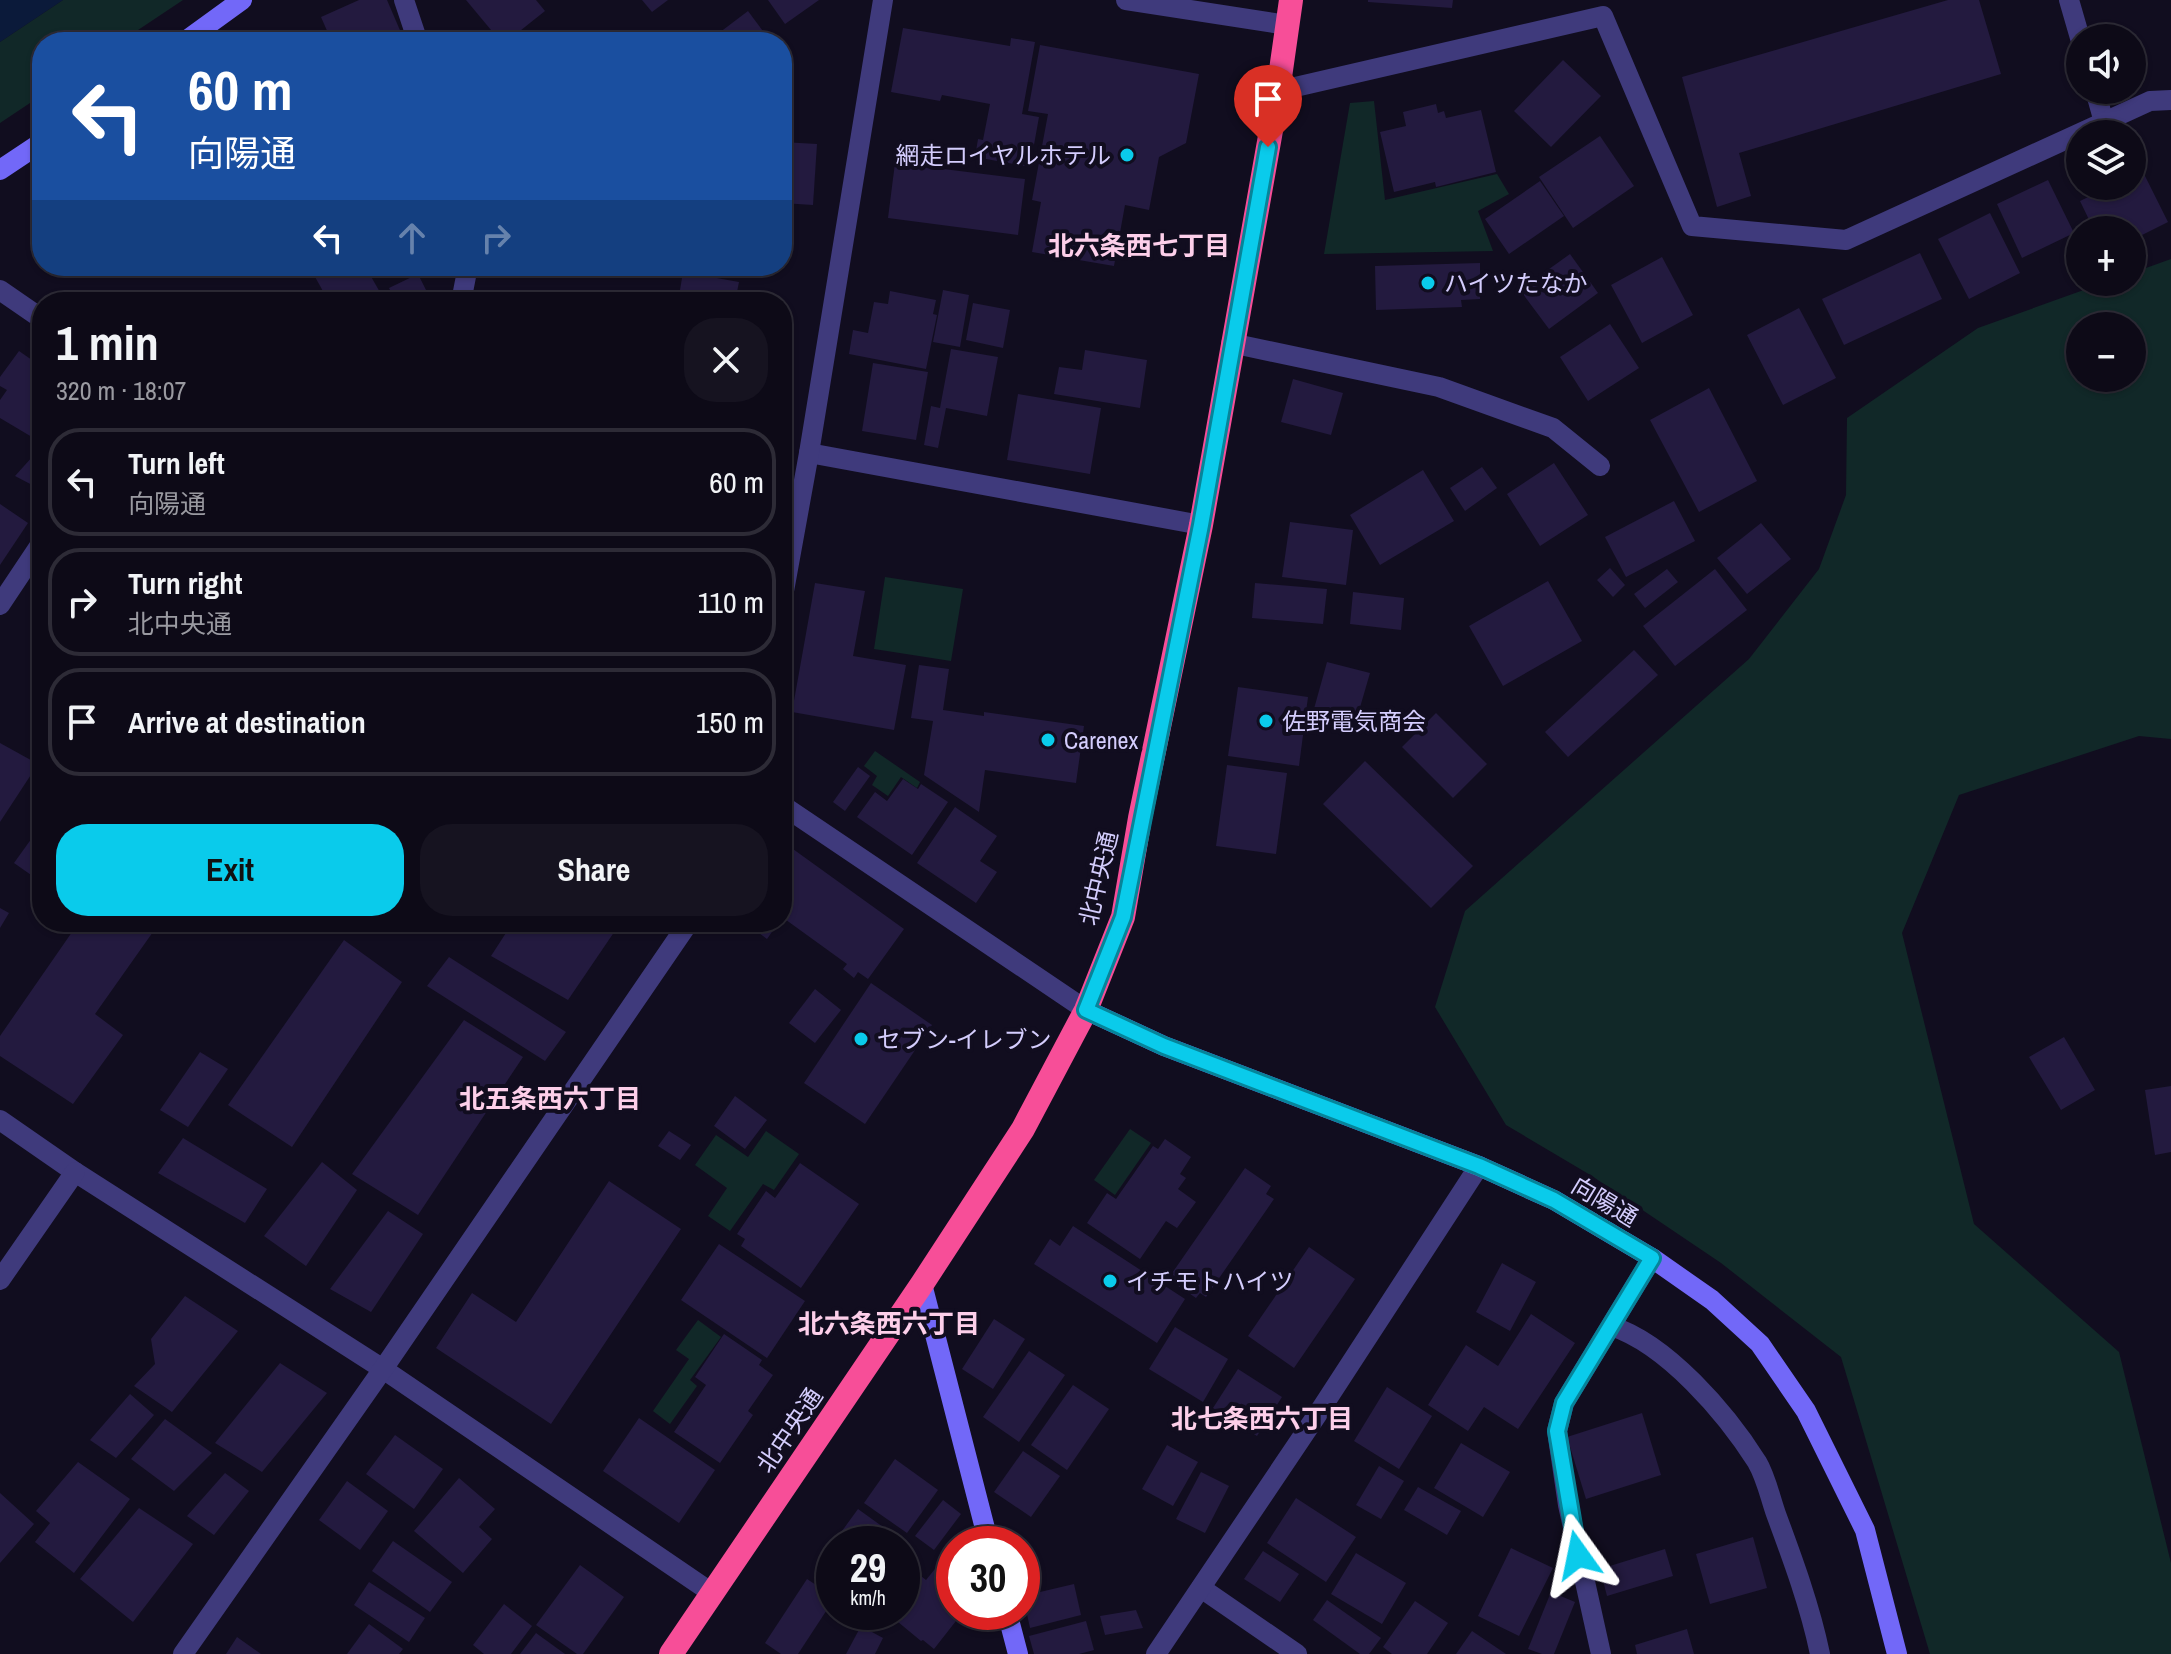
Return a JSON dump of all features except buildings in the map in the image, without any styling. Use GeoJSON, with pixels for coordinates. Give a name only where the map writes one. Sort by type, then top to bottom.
{"type":"FeatureCollection","features":[{"type":"Feature","properties":{"kind":"highway","name":"北中央通"},"geometry":{"type":"LineString","coordinates":[[671,1654],[922,1284],[1023,1129],[1086,1010],[1123,917],[1201,525],[1278,91],[1291,0]]}},
{"type":"Feature","properties":{"kind":"street"},"geometry":{"type":"LineString","coordinates":[[198,32],[242,0]]}},
{"type":"Feature","properties":{"kind":"street"},"geometry":{"type":"LineString","coordinates":[[404,0],[415,32]]}},
{"type":"Feature","properties":{"kind":"street"},"geometry":{"type":"LineString","coordinates":[[792,547],[883,0]]}},
{"type":"Feature","properties":{"kind":"street"},"geometry":{"type":"LineString","coordinates":[[1126,0],[1287,25]]}},
{"type":"Feature","properties":{"kind":"street"},"geometry":{"type":"LineString","coordinates":[[2069,0],[2076,24]]}},
{"type":"Feature","properties":{"kind":"street"},"geometry":{"type":"LineString","coordinates":[[1278,91],[1603,16],[1692,226],[1846,240],[2066,139]]}},
{"type":"Feature","properties":{"kind":"street"},"geometry":{"type":"LineString","coordinates":[[2108,120],[2150,101],[2171,100]]}},
{"type":"Feature","properties":{"kind":"street"},"geometry":{"type":"LineString","coordinates":[[0,170],[32,149]]}},
{"type":"Feature","properties":{"kind":"street"},"geometry":{"type":"LineString","coordinates":[[0,290],[32,312]]}},
{"type":"Feature","properties":{"kind":"street"},"geometry":{"type":"LineString","coordinates":[[1231,343],[1439,387],[1553,428],[1600,466]]}},
{"type":"Feature","properties":{"kind":"street"},"geometry":{"type":"LineString","coordinates":[[809,453],[1201,525]]}},
{"type":"Feature","properties":{"kind":"street"},"geometry":{"type":"LineString","coordinates":[[0,605],[32,557]]}},
{"type":"Feature","properties":{"kind":"street"},"geometry":{"type":"LineString","coordinates":[[792,812],[1086,1010]]}},
{"type":"Feature","properties":{"kind":"street"},"geometry":{"type":"LineString","coordinates":[[183,1654],[383,1369],[682,932]]}},
{"type":"Feature","properties":{"kind":"street","name":"向陽通"},"geometry":{"type":"LineString","coordinates":[[1086,1010],[1164,1046],[1479,1166],[1554,1200],[1652,1258],[1712,1300],[1760,1344],[1806,1411],[1865,1530],[1897,1654]]}},
{"type":"Feature","properties":{"kind":"street"},"geometry":{"type":"LineString","coordinates":[[0,1120],[75,1172],[383,1369],[712,1593]]}},
{"type":"Feature","properties":{"kind":"street"},"geometry":{"type":"LineString","coordinates":[[1156,1654],[1479,1166]]}},
{"type":"Feature","properties":{"kind":"street"},"geometry":{"type":"LineString","coordinates":[[0,1280],[75,1172]]}},
{"type":"Feature","properties":{"kind":"street"},"geometry":{"type":"LineString","coordinates":[[1601,1654],[1568,1505],[1557,1431],[1564,1403],[1652,1258]]}},
{"type":"Feature","properties":{"kind":"street"},"geometry":{"type":"LineString","coordinates":[[922,1284],[984,1526]]}},
{"type":"Feature","properties":{"kind":"street"},"geometry":{"type":"LineString","coordinates":[[1611,1326],[1627,1331],[1675,1365],[1715,1407],[1758,1464],[1812,1614],[1820,1654]]}},
{"type":"Feature","properties":{"kind":"street"},"geometry":{"type":"LineString","coordinates":[[1201,1588],[1297,1654]]}},
{"type":"Feature","properties":{"kind":"street"},"geometry":{"type":"LineString","coordinates":[[1012,1630],[1018,1654]]}},
{"type":"Feature","properties":{"kind":"green space"},"geometry":{"type":"Polygon","coordinates":[[[63,0],[183,0],[135,32],[32,32],[32,102],[0,123],[0,42],[63,0]]]}},
{"type":"Feature","properties":{"kind":"green space"},"geometry":{"type":"Polygon","coordinates":[[[1374,101],[1385,200],[1497,174],[1509,194],[1478,211],[1493,251],[1324,254],[1350,103],[1374,101]]]}},
{"type":"Feature","properties":{"kind":"green space"},"geometry":{"type":"Polygon","coordinates":[[[2171,259],[2171,739],[2139,736],[1959,795],[1902,933],[1974,1224],[2119,1352],[2171,1563],[2171,1654],[1930,1654],[1841,1357],[1721,1263],[1592,1176],[1506,1125],[1435,1007],[1465,911],[1749,659],[1819,569],[1846,495],[1847,418],[1978,328],[2067,296],[2146,296],[2146,268],[2171,259]]]}},
{"type":"Feature","properties":{"kind":"green space"},"geometry":{"type":"Polygon","coordinates":[[[885,577],[963,589],[951,661],[874,649],[885,577]]]}},
{"type":"Feature","properties":{"kind":"green space"},"geometry":{"type":"Polygon","coordinates":[[[875,751],[920,782],[917,788],[901,777],[888,796],[872,785],[877,776],[864,766],[875,751]]]}},
{"type":"Feature","properties":{"kind":"green space"},"geometry":{"type":"Polygon","coordinates":[[[1130,1129],[1151,1143],[1115,1195],[1094,1180],[1130,1129]]]}},
{"type":"Feature","properties":{"kind":"green space"},"geometry":{"type":"Polygon","coordinates":[[[766,1131],[799,1154],[774,1190],[763,1184],[730,1231],[708,1216],[727,1188],[695,1165],[716,1135],[748,1157],[766,1131]]]}},
{"type":"Feature","properties":{"kind":"green space"},"geometry":{"type":"Polygon","coordinates":[[[698,1320],[721,1337],[690,1380],[697,1386],[670,1424],[653,1411],[689,1359],[676,1350],[698,1320]]]}},
{"type":"Feature","properties":{"kind":"water"},"geometry":{"type":"Polygon","coordinates":[[[0,0],[63,0],[0,42],[0,0]]]}},
{"type":"Feature","properties":{"kind":"place","name":"網走ロイヤルホテル"},"geometry":{"type":"Point","coordinates":[1127,155]}},
{"type":"Feature","properties":{"kind":"place","name":"ハイツたなか"},"geometry":{"type":"Point","coordinates":[1428,283]}},
{"type":"Feature","properties":{"kind":"place","name":"佐野電気商会"},"geometry":{"type":"Point","coordinates":[1266,721]}},
{"type":"Feature","properties":{"kind":"place","name":"Carenex"},"geometry":{"type":"Point","coordinates":[1048,740]}},
{"type":"Feature","properties":{"kind":"place","name":"セブン-イレブン"},"geometry":{"type":"Point","coordinates":[861,1039]}},
{"type":"Feature","properties":{"kind":"place","name":"イチモトハイツ"},"geometry":{"type":"Point","coordinates":[1110,1281]}},
{"type":"Feature","properties":{"kind":"district","name":"北六条西七丁目"},"geometry":{"type":"Point","coordinates":[1139,245]}},
{"type":"Feature","properties":{"kind":"district","name":"北五条西六丁目"},"geometry":{"type":"Point","coordinates":[550,1098]}},
{"type":"Feature","properties":{"kind":"district","name":"北六条西六丁目"},"geometry":{"type":"Point","coordinates":[889,1323]}},
{"type":"Feature","properties":{"kind":"district","name":"北七条西六丁目"},"geometry":{"type":"Point","coordinates":[1262,1418]}},
{"type":"Feature","properties":{"kind":"route"},"geometry":{"type":"LineString","coordinates":[[1268,147],[1201,525],[1140,818],[1123,917],[1086,1010],[1164,1046],[1479,1166],[1554,1200],[1652,1258],[1564,1403],[1557,1431],[1578,1555]]}}]}
